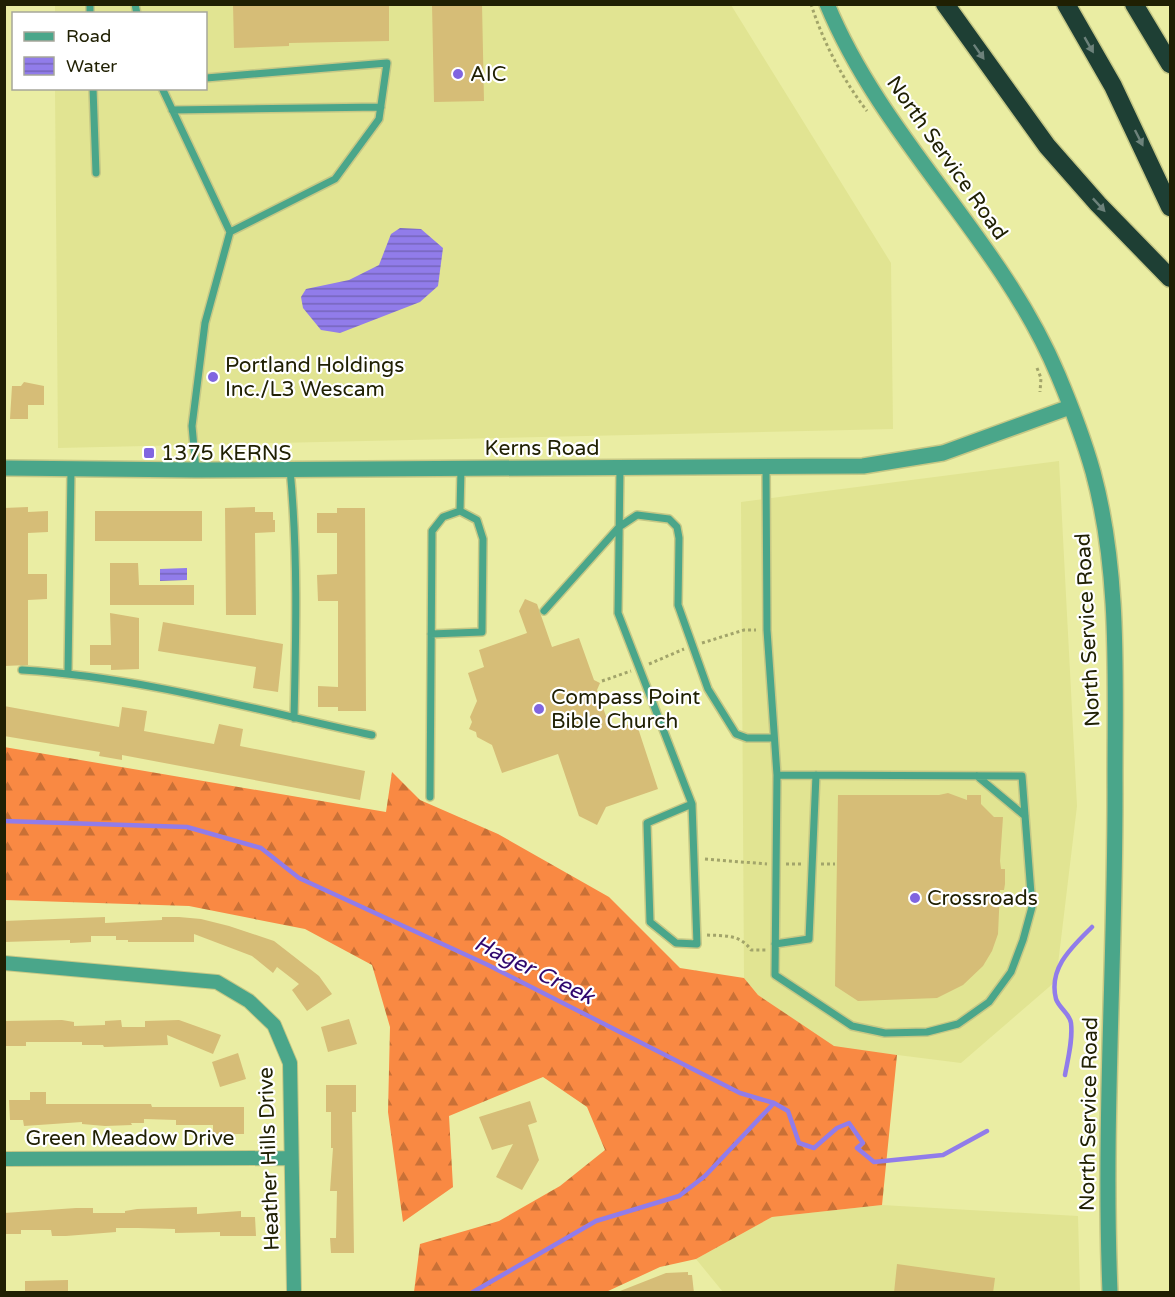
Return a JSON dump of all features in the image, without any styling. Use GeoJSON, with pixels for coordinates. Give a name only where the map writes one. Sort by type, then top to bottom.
{"type":"FeatureCollection","features":[{"type":"Feature","properties":{"kind":"highway"},"geometry":{"type":"LineString","coordinates":[[945,4],[1047,146],[1098,204],[1170,278]]}},
{"type":"Feature","properties":{"kind":"highway"},"geometry":{"type":"LineString","coordinates":[[1066,4],[1113,86],[1170,207]]}},
{"type":"Feature","properties":{"kind":"highway"},"geometry":{"type":"LineString","coordinates":[[1134,4],[1170,64]]}},
{"type":"Feature","properties":{"kind":"street","name":"North Service Road"},"geometry":{"type":"LineString","coordinates":[[827,4],[844,46],[885,110],[965,218],[1010,285],[1037,331],[1070,407],[1093,472],[1105,532],[1115,658],[1116,839],[1107,1155],[1110,1293]]}},
{"type":"Feature","properties":{"kind":"street","name":"Kerns Road"},"geometry":{"type":"LineString","coordinates":[[4,468],[196,470],[863,466],[943,453],[1070,407]]}},
{"type":"Feature","properties":{"kind":"street","name":"Heather Hills Drive"},"geometry":{"type":"LineString","coordinates":[[4,963],[217,982],[249,1002],[274,1025],[290,1063],[294,1293]]}},
{"type":"Feature","properties":{"kind":"street","name":"Green Meadow Drive"},"geometry":{"type":"LineString","coordinates":[[4,1160],[291,1158]]}},
{"type":"Feature","properties":{"kind":"lane"},"geometry":{"type":"LineString","coordinates":[[207,78],[387,63],[379,119],[335,179],[230,232]]}},
{"type":"Feature","properties":{"kind":"lane"},"geometry":{"type":"LineString","coordinates":[[93,90],[96,173]]}},
{"type":"Feature","properties":{"kind":"lane"},"geometry":{"type":"LineString","coordinates":[[163,90],[230,232],[205,322],[192,426],[196,470]]}},
{"type":"Feature","properties":{"kind":"lane"},"geometry":{"type":"LineString","coordinates":[[172,110],[381,107]]}},
{"type":"Feature","properties":{"kind":"lane"},"geometry":{"type":"LineString","coordinates":[[290,468],[295,542],[294,718]]}},
{"type":"Feature","properties":{"kind":"lane"},"geometry":{"type":"LineString","coordinates":[[766,468],[767,630],[777,775],[775,975],[852,1026],[885,1033],[927,1032],[958,1024],[988,1002],[1011,972],[1032,908],[1022,776],[777,775]]}},
{"type":"Feature","properties":{"kind":"lane"},"geometry":{"type":"LineString","coordinates":[[460,511],[461,469]]}},
{"type":"Feature","properties":{"kind":"lane"},"geometry":{"type":"LineString","coordinates":[[620,469],[618,613],[692,804],[697,944],[676,943],[650,922],[647,823],[692,804]]}},
{"type":"Feature","properties":{"kind":"lane"},"geometry":{"type":"LineString","coordinates":[[68,673],[71,470]]}},
{"type":"Feature","properties":{"kind":"lane"},"geometry":{"type":"LineString","coordinates":[[430,797],[432,531],[444,518],[460,511]]}},
{"type":"Feature","properties":{"kind":"lane"},"geometry":{"type":"LineString","coordinates":[[431,634],[482,632],[483,539],[477,520],[460,511]]}},
{"type":"Feature","properties":{"kind":"lane"},"geometry":{"type":"LineString","coordinates":[[544,611],[619,527],[637,515],[669,519],[677,527],[678,605],[708,688],[736,734],[747,738],[774,738]]}},
{"type":"Feature","properties":{"kind":"lane"},"geometry":{"type":"LineString","coordinates":[[22,670],[68,673],[153,686],[372,735]]}},
{"type":"Feature","properties":{"kind":"lane"},"geometry":{"type":"LineString","coordinates":[[775,944],[809,939],[816,775]]}},
{"type":"Feature","properties":{"kind":"lane"},"geometry":{"type":"LineString","coordinates":[[977,776],[1026,816]]}},
{"type":"Feature","properties":{"kind":"path"},"geometry":{"type":"LineString","coordinates":[[694,859],[776,864],[835,864]]}},
{"type":"Feature","properties":{"kind":"path"},"geometry":{"type":"LineString","coordinates":[[696,934],[734,936],[752,950]]}},
{"type":"Feature","properties":{"kind":"shaded area"},"geometry":{"type":"Polygon","coordinates":[[[55,5],[731,5],[891,263],[893,429],[58,448],[55,90],[207,90],[207,12],[55,12],[55,5]]]}},
{"type":"Feature","properties":{"kind":"shaded area"},"geometry":{"type":"Polygon","coordinates":[[[1059,461],[1077,806],[1056,981],[961,1063],[834,1047],[758,995],[744,978],[741,502],[1059,461]]]}},
{"type":"Feature","properties":{"kind":"shaded area"},"geometry":{"type":"Polygon","coordinates":[[[882,1205],[1078,1216],[1080,1292],[723,1292],[696,1259],[772,1217],[882,1205]]]}},
{"type":"Feature","properties":{"kind":"green space"},"geometry":{"type":"Polygon","coordinates":[[[4,747],[386,812],[392,772],[420,800],[498,834],[609,897],[680,968],[744,978],[758,995],[834,1046],[897,1055],[882,1205],[772,1217],[696,1259],[660,1267],[606,1292],[414,1292],[420,1244],[499,1221],[560,1186],[605,1150],[587,1107],[543,1077],[449,1116],[453,1187],[403,1222],[388,1112],[390,1027],[372,965],[305,929],[189,906],[5,900],[4,747]]]}},
{"type":"Feature","properties":{"kind":"water"},"geometry":{"type":"Polygon","coordinates":[[[400,228],[421,229],[443,248],[438,286],[420,302],[340,333],[321,330],[303,308],[301,297],[306,289],[349,280],[379,265],[391,234],[400,228]]]}},
{"type":"Feature","properties":{"kind":"water"},"geometry":{"type":"Polygon","coordinates":[[[187,568],[187,580],[160,581],[160,569],[187,568]]]}},
{"type":"Feature","properties":{"kind":"building"},"geometry":{"type":"Polygon","coordinates":[[[233,4],[389,4],[389,41],[289,43],[289,46],[234,48],[233,4]]]}},
{"type":"Feature","properties":{"kind":"building"},"geometry":{"type":"Polygon","coordinates":[[[432,4],[482,4],[484,101],[434,102],[432,4]]]}},
{"type":"Feature","properties":{"kind":"building"},"geometry":{"type":"Polygon","coordinates":[[[24,382],[44,386],[44,405],[28,405],[28,419],[10,419],[12,386],[21,386],[24,382]]]}},
{"type":"Feature","properties":{"kind":"building"},"geometry":{"type":"Polygon","coordinates":[[[28,507],[28,512],[48,511],[48,532],[28,533],[28,574],[47,574],[47,599],[28,600],[28,665],[4,666],[4,508],[28,507]]]}},
{"type":"Feature","properties":{"kind":"building"},"geometry":{"type":"Polygon","coordinates":[[[255,507],[255,512],[273,512],[273,520],[275,520],[275,532],[255,533],[256,615],[226,615],[225,508],[255,507]]]}},
{"type":"Feature","properties":{"kind":"building"},"geometry":{"type":"Polygon","coordinates":[[[337,508],[365,508],[366,711],[338,711],[338,707],[318,707],[318,686],[338,687],[338,601],[318,601],[317,575],[337,574],[337,533],[317,533],[317,513],[337,513],[337,508]]]}},
{"type":"Feature","properties":{"kind":"building"},"geometry":{"type":"Polygon","coordinates":[[[95,511],[202,511],[202,541],[95,541],[95,511]]]}},
{"type":"Feature","properties":{"kind":"building"},"geometry":{"type":"Polygon","coordinates":[[[110,563],[138,563],[139,585],[194,585],[194,605],[110,605],[110,563]]]}},
{"type":"Feature","properties":{"kind":"building","name":"Compass Point Bible Church"},"geometry":{"type":"Polygon","coordinates":[[[525,599],[537,604],[552,647],[579,638],[594,680],[600,683],[597,690],[611,731],[636,722],[658,789],[606,807],[597,825],[579,816],[558,754],[502,773],[492,745],[477,737],[476,732],[469,729],[472,722],[470,717],[477,701],[468,673],[484,667],[479,650],[527,633],[519,611],[525,599]]]}},
{"type":"Feature","properties":{"kind":"building"},"geometry":{"type":"Polygon","coordinates":[[[110,613],[139,618],[139,669],[111,670],[111,665],[90,665],[90,645],[111,645],[110,613]]]}},
{"type":"Feature","properties":{"kind":"building"},"geometry":{"type":"Polygon","coordinates":[[[163,622],[283,644],[278,692],[253,688],[256,667],[158,651],[163,622]]]}},
{"type":"Feature","properties":{"kind":"building"},"geometry":{"type":"Polygon","coordinates":[[[4,706],[119,727],[122,707],[147,711],[144,731],[214,744],[219,724],[243,729],[240,746],[365,771],[360,800],[122,755],[122,760],[99,756],[100,752],[4,736],[4,706]]]}},
{"type":"Feature","properties":{"kind":"building","name":"Crossroads"},"geometry":{"type":"Polygon","coordinates":[[[948,793],[967,800],[967,795],[981,795],[981,804],[994,817],[1003,817],[1000,861],[1001,869],[1005,869],[1005,884],[1004,890],[1000,890],[998,934],[992,951],[983,966],[963,985],[937,998],[858,1001],[835,986],[838,795],[939,795],[948,793]]]}},
{"type":"Feature","properties":{"kind":"building"},"geometry":{"type":"Polygon","coordinates":[[[105,917],[105,923],[162,920],[162,917],[201,919],[274,941],[319,976],[332,994],[307,1011],[292,990],[299,984],[277,967],[273,973],[252,956],[194,934],[194,942],[128,942],[128,940],[116,940],[116,936],[91,936],[91,942],[70,943],[70,940],[4,942],[4,921],[105,917]]]}},
{"type":"Feature","properties":{"kind":"building"},"geometry":{"type":"Polygon","coordinates":[[[349,1019],[357,1044],[328,1052],[321,1027],[349,1019]]]}},
{"type":"Feature","properties":{"kind":"building"},"geometry":{"type":"Polygon","coordinates":[[[62,1020],[74,1022],[74,1026],[105,1025],[105,1021],[121,1020],[122,1027],[145,1027],[145,1021],[179,1020],[221,1035],[213,1054],[167,1035],[168,1045],[104,1047],[103,1045],[82,1045],[82,1042],[26,1042],[26,1046],[4,1046],[4,1021],[62,1020]]]}},
{"type":"Feature","properties":{"kind":"building"},"geometry":{"type":"Polygon","coordinates":[[[238,1053],[246,1079],[220,1087],[212,1062],[238,1053]]]}},
{"type":"Feature","properties":{"kind":"building"},"geometry":{"type":"Polygon","coordinates":[[[326,1085],[356,1085],[356,1112],[352,1112],[354,1253],[331,1253],[330,1238],[336,1238],[337,1191],[330,1191],[333,1148],[331,1148],[331,1112],[326,1112],[326,1085]]]}},
{"type":"Feature","properties":{"kind":"building"},"geometry":{"type":"Polygon","coordinates":[[[30,1092],[46,1092],[46,1104],[244,1107],[244,1134],[213,1134],[213,1125],[176,1125],[176,1120],[144,1119],[144,1123],[131,1123],[132,1125],[105,1126],[82,1124],[82,1122],[24,1126],[23,1120],[10,1120],[9,1100],[30,1100],[30,1092]]]}},
{"type":"Feature","properties":{"kind":"building"},"geometry":{"type":"Polygon","coordinates":[[[530,1101],[537,1122],[528,1125],[539,1160],[522,1190],[496,1177],[513,1144],[492,1150],[479,1117],[530,1101]]]}},
{"type":"Feature","properties":{"kind":"building"},"geometry":{"type":"Polygon","coordinates":[[[197,1207],[197,1214],[241,1211],[241,1217],[255,1217],[256,1236],[220,1236],[220,1232],[175,1233],[175,1229],[138,1228],[116,1228],[116,1232],[66,1236],[52,1236],[51,1230],[21,1230],[21,1234],[4,1234],[4,1213],[93,1208],[93,1213],[125,1213],[125,1211],[137,1209],[197,1207]]]}},
{"type":"Feature","properties":{"kind":"building"},"geometry":{"type":"Polygon","coordinates":[[[897,1264],[995,1278],[993,1293],[894,1293],[897,1264]]]}},
{"type":"Feature","properties":{"kind":"building"},"geometry":{"type":"Polygon","coordinates":[[[688,1272],[688,1275],[692,1275],[694,1293],[615,1293],[666,1273],[688,1272]]]}},
{"type":"Feature","properties":{"kind":"building"},"geometry":{"type":"Polygon","coordinates":[[[68,1280],[68,1293],[25,1293],[25,1281],[68,1280]]]}},
{"type":"Feature","properties":{"kind":"waterway","name":"Hager Creek"},"geometry":{"type":"LineString","coordinates":[[4,821],[187,827],[261,848],[299,878],[488,965],[740,1093],[774,1103],[788,1111],[799,1143],[814,1148],[837,1128],[849,1123],[863,1143],[857,1148],[874,1162],[943,1155],[987,1131]]}},
{"type":"Feature","properties":{"kind":"waterway","name":"Hager Creek"},"geometry":{"type":"LineString","coordinates":[[1065,1075],[1071,1042],[1071,1023],[1056,999],[1055,977],[1070,950],[1092,927]]}},
{"type":"Feature","properties":{"kind":"waterway"},"geometry":{"type":"LineString","coordinates":[[473,1292],[596,1221],[679,1196],[705,1176],[774,1103]]}},
{"type":"Feature","properties":{"kind":"place","name":"AIC"},"geometry":{"type":"Point","coordinates":[458,74]}},
{"type":"Feature","properties":{"kind":"place","name":"Portland Holdings Inc./L3 Wescam"},"geometry":{"type":"Point","coordinates":[213,377]}},
{"type":"Feature","properties":{"kind":"place","name":"1375 KERNS"},"geometry":{"type":"Point","coordinates":[149,453]}},
{"type":"Feature","properties":{"kind":"place","name":"Compass Point Bible Church"},"geometry":{"type":"Point","coordinates":[539,709]}},
{"type":"Feature","properties":{"kind":"place","name":"Crossroads"},"geometry":{"type":"Point","coordinates":[915,898]}}]}
